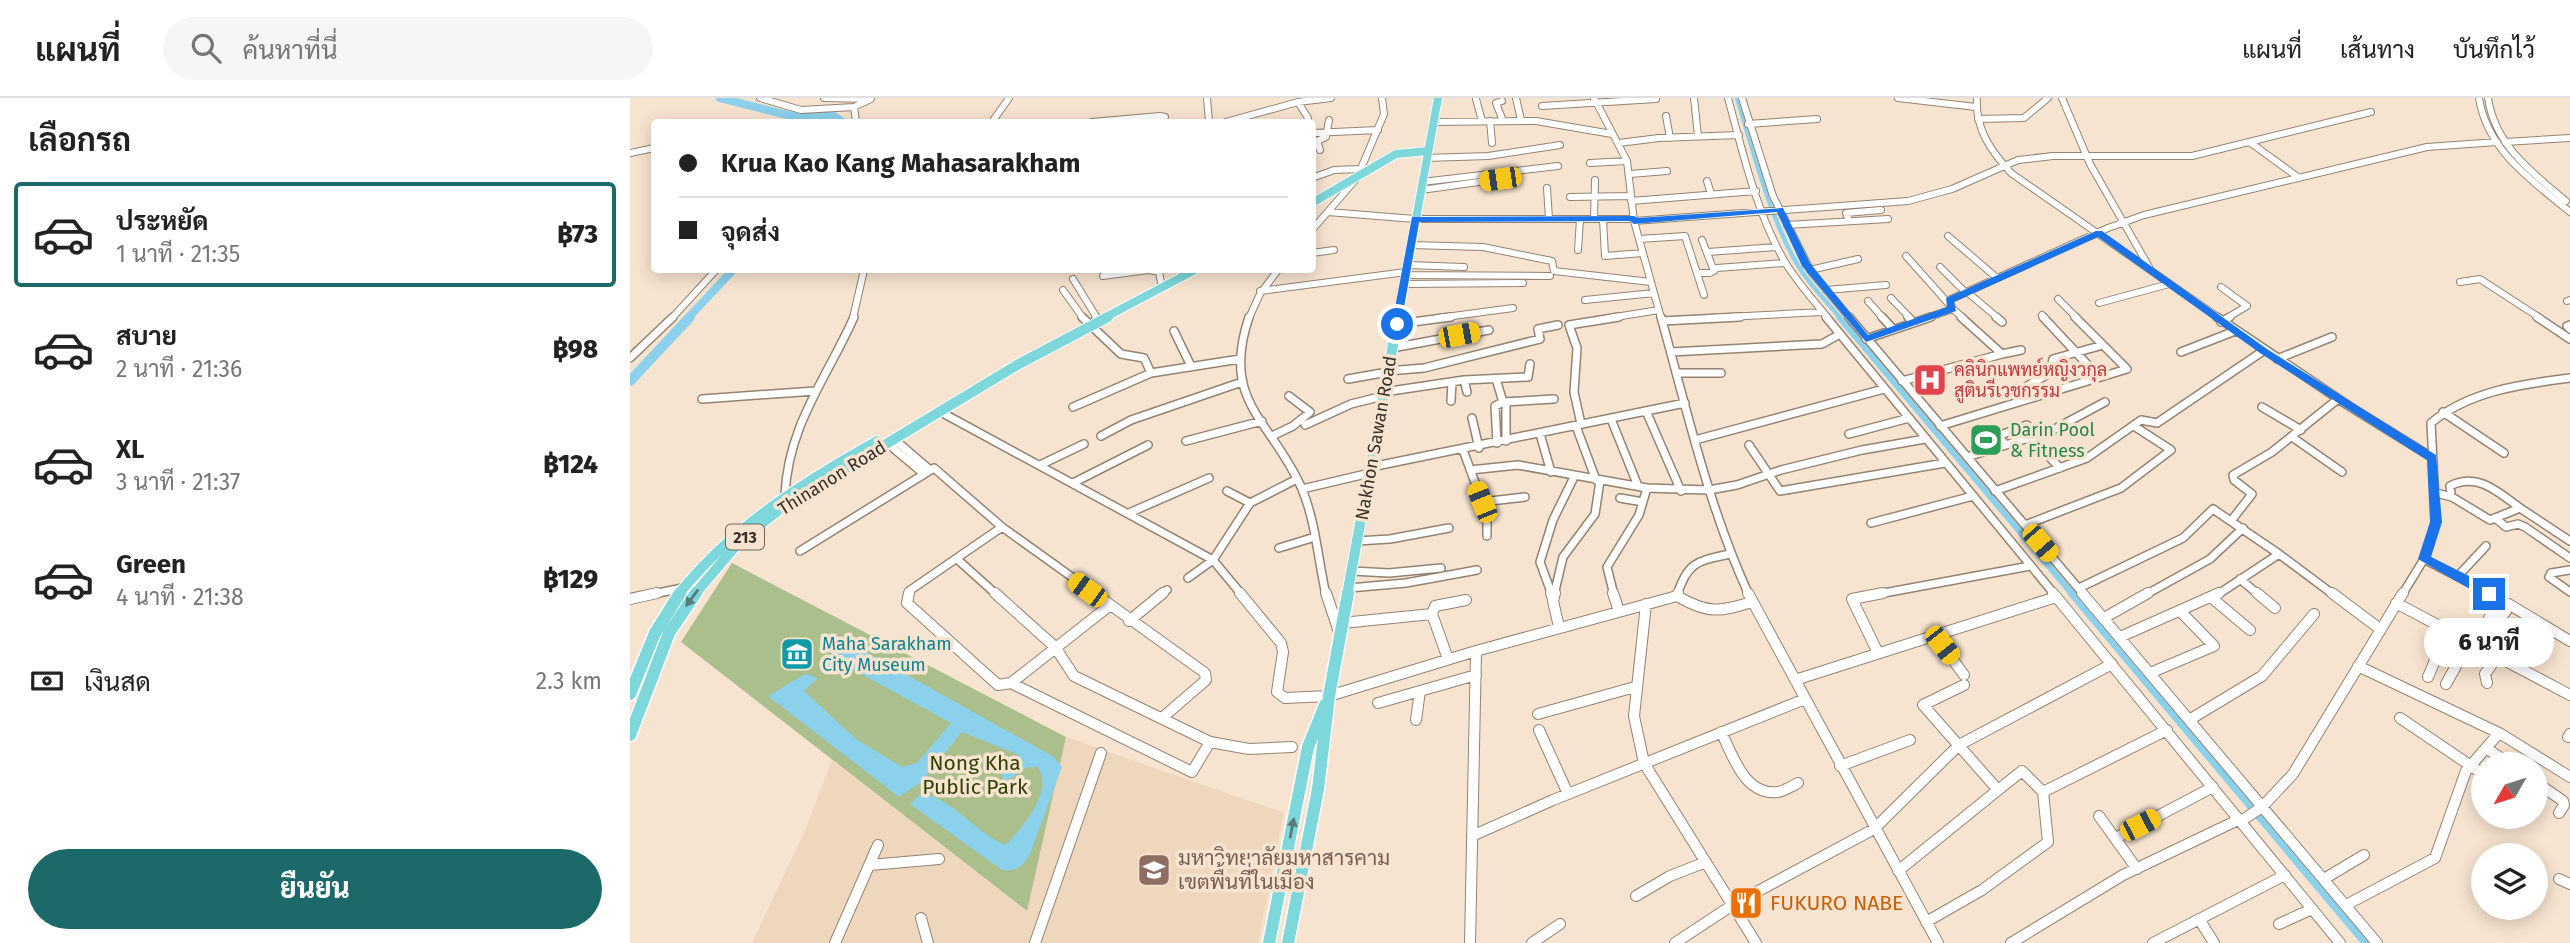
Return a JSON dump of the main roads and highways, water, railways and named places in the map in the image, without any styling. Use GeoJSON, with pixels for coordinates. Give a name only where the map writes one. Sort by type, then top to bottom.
{"type":"FeatureCollection","features":[{"type":"Feature","properties":{"kind":"main road","name":"Nakhon Sawan Road"},"geometry":{"type":"LineString","coordinates":[[1288,943],[1326,739],[1329,696],[1438,98]]}},
{"type":"Feature","properties":{"kind":"main road"},"geometry":{"type":"LineString","coordinates":[[1316,202],[1360,174],[1399,156],[1431,134]]}},
{"type":"Feature","properties":{"kind":"main road"},"geometry":{"type":"LineString","coordinates":[[1399,156],[1427,157]]}},
{"type":"Feature","properties":{"kind":"main road"},"geometry":{"type":"LineString","coordinates":[[1399,156],[1427,157]]}},
{"type":"Feature","properties":{"kind":"main road","name":"Thinanon Road"},"geometry":{"type":"LineString","coordinates":[[631,692],[659,626],[685,587],[731,538],[785,495],[1190,273]]}},
{"type":"Feature","properties":{"kind":"main road","name":"Thinanon Road"},"geometry":{"type":"LineString","coordinates":[[630,735],[669,633],[713,570],[740,541],[785,505],[873,447],[891,441],[939,411]]}},
{"type":"Feature","properties":{"kind":"main road","name":"Nakhon Sawan Road"},"geometry":{"type":"LineString","coordinates":[[1269,943],[1311,739],[1329,696]]}},
{"type":"Feature","properties":{"kind":"main road"},"geometry":{"type":"LineString","coordinates":[[1311,739],[1326,739]]}},
{"type":"Feature","properties":{"kind":"water"},"geometry":{"type":"Polygon","coordinates":[[[846,647],[864,651],[1054,757],[1062,767],[1030,854],[1022,865],[1012,870],[1002,870],[910,804],[922,793],[934,797],[1006,845],[1028,819],[1039,798],[1042,777],[1038,767],[1027,767],[1005,782],[1000,771],[1016,764],[1019,755],[962,732],[920,783],[899,797],[768,696],[805,674],[818,678],[804,691],[856,739],[902,767],[917,763],[951,723],[843,664],[830,667],[825,661],[846,647]]]}},
{"type":"Feature","properties":{"kind":"waterway"},"geometry":{"type":"LineString","coordinates":[[720,98],[787,115],[834,116],[838,119]]}},
{"type":"Feature","properties":{"kind":"waterway"},"geometry":{"type":"LineString","coordinates":[[1737,98],[1765,190],[1784,238],[1805,276],[1840,318]]}},
{"type":"Feature","properties":{"kind":"waterway"},"geometry":{"type":"LineString","coordinates":[[688,318],[730,273]]}},
{"type":"Feature","properties":{"kind":"waterway"},"geometry":{"type":"LineString","coordinates":[[630,381],[690,317]]}},
{"type":"Feature","properties":{"kind":"waterway"},"geometry":{"type":"LineString","coordinates":[[1839,317],[2073,595]]}},
{"type":"Feature","properties":{"kind":"waterway"},"geometry":{"type":"LineString","coordinates":[[2071,593],[2365,943]]}},
{"type":"Feature","properties":{"kind":"place","name":"คลินิกแพทย์หญิงวกุล สูตินรีเวชกรรม"},"geometry":{"type":"Point","coordinates":[1930,380]}},
{"type":"Feature","properties":{"kind":"place","name":"Darin Pool & Fitness"},"geometry":{"type":"Point","coordinates":[1986,440]}},
{"type":"Feature","properties":{"kind":"place","name":"Maha Sarakham City Museum"},"geometry":{"type":"Point","coordinates":[797,654]}},
{"type":"Feature","properties":{"kind":"place","name":"มหาวิทยาลัยมหาสารคาม เขตพื้นที่ในเมือง"},"geometry":{"type":"Point","coordinates":[1154,870]}},
{"type":"Feature","properties":{"kind":"place","name":"FUKURO NABE"},"geometry":{"type":"Point","coordinates":[1746,903]}},
{"type":"Feature","properties":{"kind":"park label","name":"Nong Kha Public Park"},"geometry":{"type":"Point","coordinates":[975,775]}}]}
